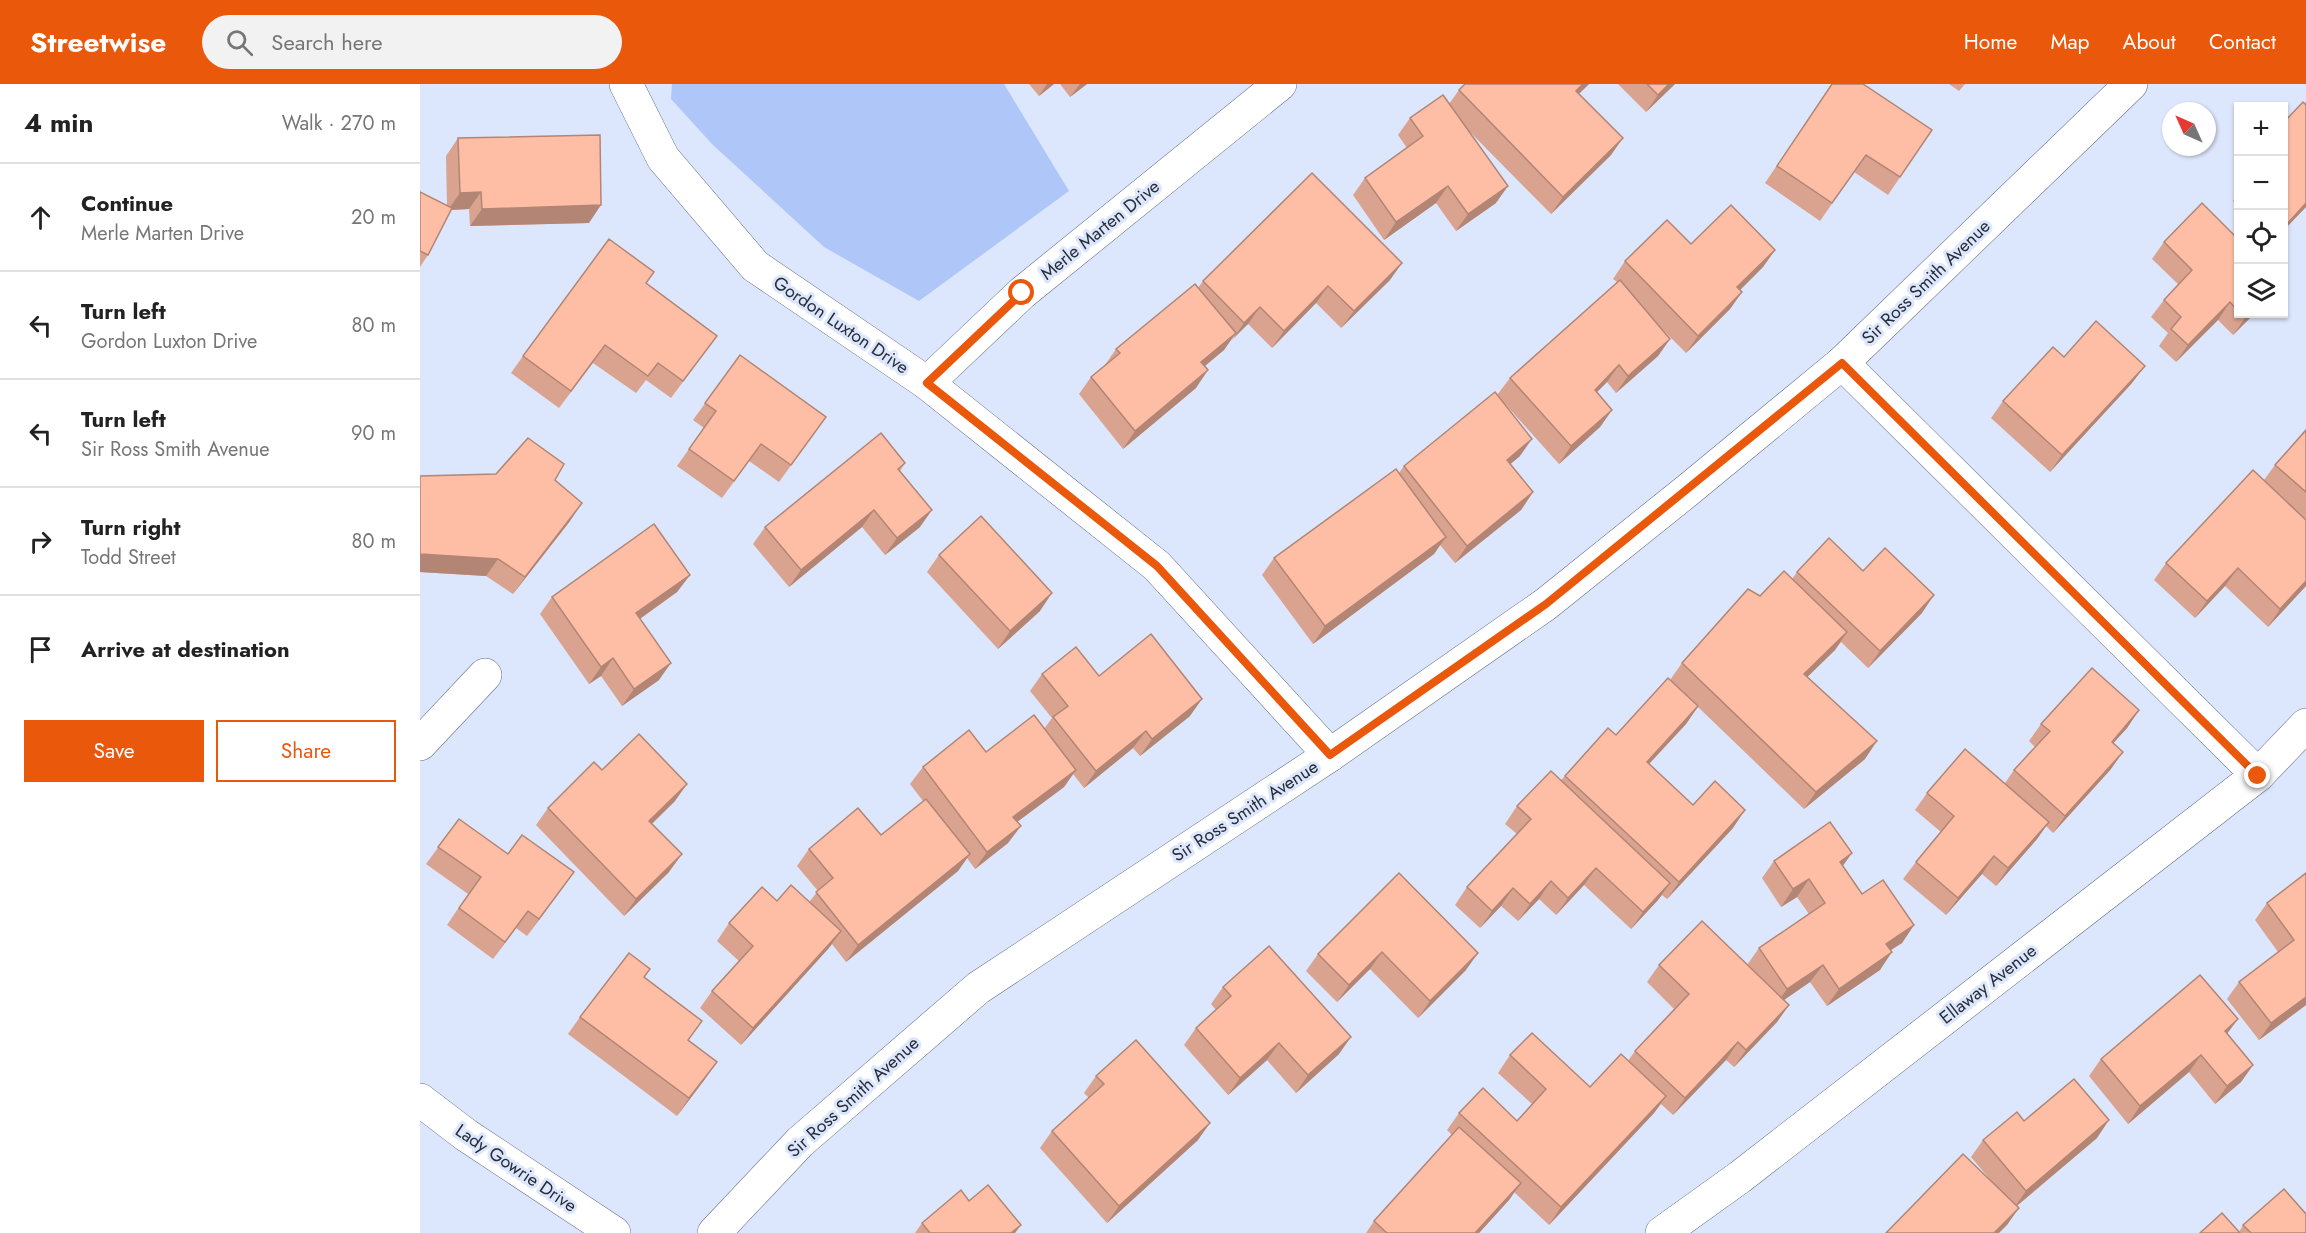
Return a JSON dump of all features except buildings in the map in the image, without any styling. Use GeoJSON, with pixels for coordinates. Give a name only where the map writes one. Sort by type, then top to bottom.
{"type":"FeatureCollection","features":[{"type":"Feature","properties":{"kind":"street","name":"Gordon Luxton Drive"},"geometry":{"type":"LineString","coordinates":[[626,84],[663,158],[755,266],[927,383],[1157,566],[1330,755]]}},
{"type":"Feature","properties":{"kind":"street","name":"Merle Marten Drive"},"geometry":{"type":"LineString","coordinates":[[927,383],[1022,293],[1280,84]]}},
{"type":"Feature","properties":{"kind":"street","name":"Sir Ross Smith Avenue"},"geometry":{"type":"LineString","coordinates":[[714,1233],[800,1142],[978,987],[1330,755],[1546,604],[1842,363],[2131,84]]}},
{"type":"Feature","properties":{"kind":"street"},"geometry":{"type":"LineString","coordinates":[[1842,363],[2258,776]]}},
{"type":"Feature","properties":{"kind":"street"},"geometry":{"type":"LineString","coordinates":[[420,744],[485,675]]}},
{"type":"Feature","properties":{"kind":"street","name":"Ellaway Avenue"},"geometry":{"type":"LineString","coordinates":[[1662,1233],[1749,1170],[2258,776],[2306,725]]}},
{"type":"Feature","properties":{"kind":"street","name":"Lady Gowrie Drive"},"geometry":{"type":"LineString","coordinates":[[420,1100],[466,1135],[614,1233]]}},
{"type":"Feature","properties":{"kind":"shaded area"},"geometry":{"type":"Polygon","coordinates":[[[672,84],[1004,84],[1069,191],[919,301],[824,247],[713,145],[671,99],[672,84]]]}},
{"type":"Feature","properties":{"kind":"route"},"geometry":{"type":"LineString","coordinates":[[1022,293],[927,383],[1157,566],[1330,755],[1546,604],[1842,363],[2258,776]]}}]}
